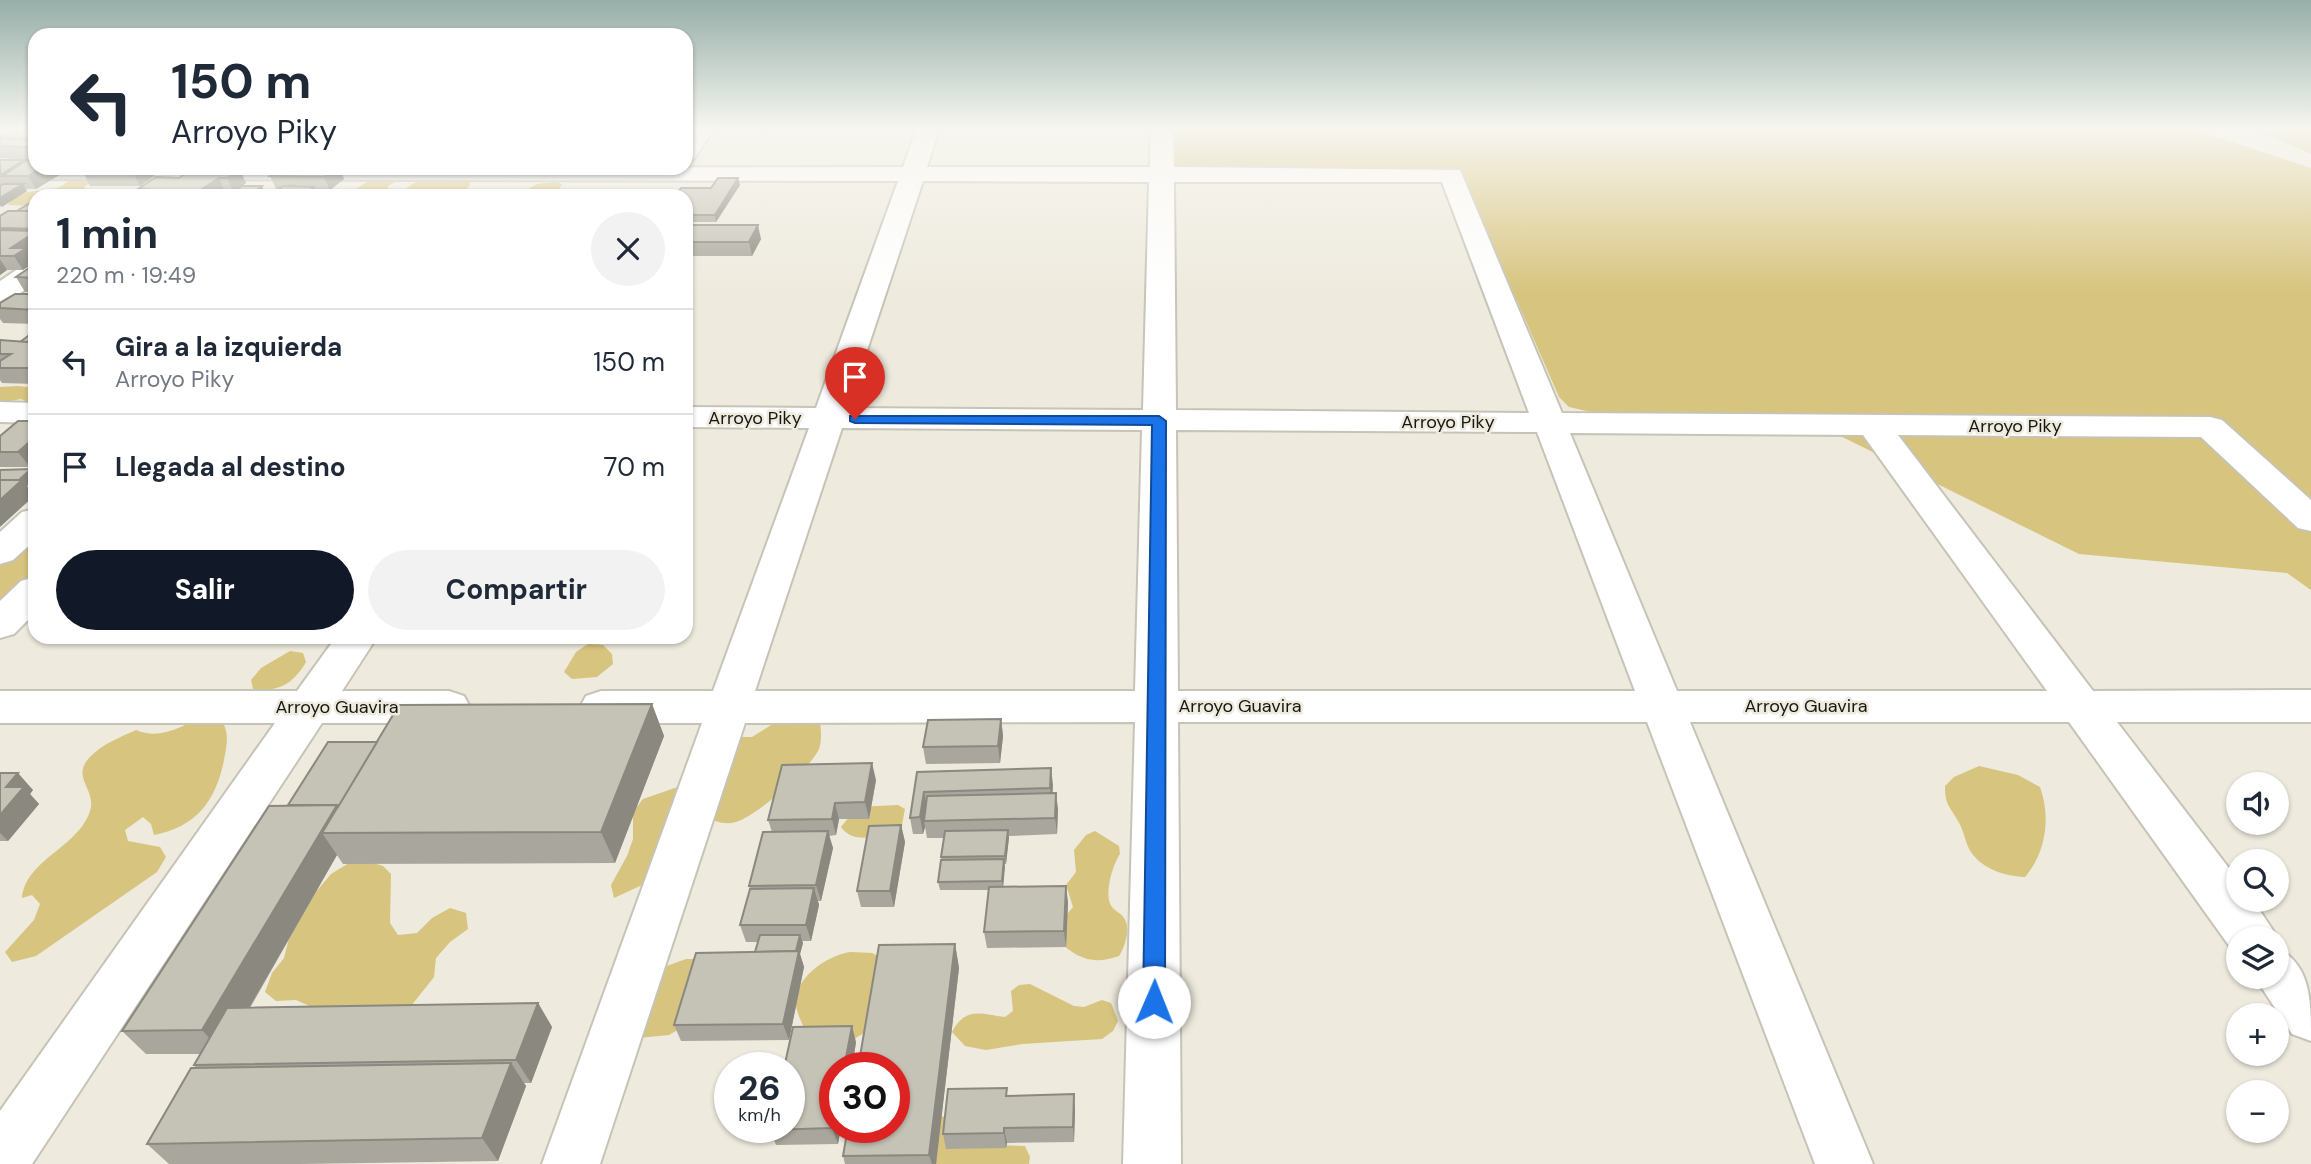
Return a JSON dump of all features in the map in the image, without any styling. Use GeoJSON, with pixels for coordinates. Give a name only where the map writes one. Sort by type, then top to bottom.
{"type":"FeatureCollection","features":[{"type":"Feature","properties":{"kind":"street"},"geometry":{"type":"LineString","coordinates":[[571,1164],[907,184]]}},
{"type":"Feature","properties":{"kind":"street"},"geometry":{"type":"LineString","coordinates":[[1152,1164],[1161,184]]}},
{"type":"Feature","properties":{"kind":"street"},"geometry":{"type":"LineString","coordinates":[[1455,184],[1844,1164]]}},
{"type":"Feature","properties":{"kind":"street"},"geometry":{"type":"LineString","coordinates":[[0,294],[28,275]]}},
{"type":"Feature","properties":{"kind":"street"},"geometry":{"type":"LineString","coordinates":[[0,412],[28,413]]}},
{"type":"Feature","properties":{"kind":"street","name":"Arroyo Piky"},"geometry":{"type":"LineString","coordinates":[[693,417],[2210,428],[2311,520]]}},
{"type":"Feature","properties":{"kind":"street"},"geometry":{"type":"LineString","coordinates":[[1873,425],[2244,926]]}},
{"type":"Feature","properties":{"kind":"street"},"geometry":{"type":"LineString","coordinates":[[0,552],[28,526]]}},
{"type":"Feature","properties":{"kind":"street"},"geometry":{"type":"LineString","coordinates":[[0,624],[28,597]]}},
{"type":"Feature","properties":{"kind":"street"},"geometry":{"type":"LineString","coordinates":[[0,1161],[352,644]]}},
{"type":"Feature","properties":{"kind":"street","name":"Arroyo Guavira"},"geometry":{"type":"LineString","coordinates":[[560,707],[2311,706]]}},
{"type":"Feature","properties":{"kind":"street","name":"Arroyo Guavira"},"geometry":{"type":"LineString","coordinates":[[0,707],[491,707]]}},
{"type":"Feature","properties":{"kind":"street"},"geometry":{"type":"LineString","coordinates":[[2289,987],[2311,1017]]}},
{"type":"Feature","properties":{"kind":"shaded area"},"geometry":{"type":"Polygon","coordinates":[[[88,184],[85,189],[54,189],[88,184]]]}},
{"type":"Feature","properties":{"kind":"shaded area"},"geometry":{"type":"Polygon","coordinates":[[[363,184],[391,184],[388,189],[356,189],[363,184]]]}},
{"type":"Feature","properties":{"kind":"shaded area"},"geometry":{"type":"Polygon","coordinates":[[[412,184],[470,184],[466,189],[406,189],[412,184]]]}},
{"type":"Feature","properties":{"kind":"shaded area"},"geometry":{"type":"Polygon","coordinates":[[[536,184],[562,184],[559,189],[528,189],[536,184]]]}},
{"type":"Feature","properties":{"kind":"shaded area"},"geometry":{"type":"Polygon","coordinates":[[[1466,184],[2311,184],[2311,590],[2287,573],[2079,554],[1814,423],[1805,415],[1591,412],[1569,407],[1559,397],[1466,184]]]}},
{"type":"Feature","properties":{"kind":"shaded area"},"geometry":{"type":"Polygon","coordinates":[[[26,192],[28,206],[8,205],[13,199],[26,192]]]}},
{"type":"Feature","properties":{"kind":"shaded area"},"geometry":{"type":"Polygon","coordinates":[[[0,387],[28,387],[28,403],[21,399],[0,403],[0,387]]]}},
{"type":"Feature","properties":{"kind":"shaded area"},"geometry":{"type":"Polygon","coordinates":[[[28,541],[28,581],[0,607],[0,559],[28,541]]]}},
{"type":"Feature","properties":{"kind":"shaded area"},"geometry":{"type":"Polygon","coordinates":[[[588,644],[603,645],[612,654],[613,664],[597,677],[572,679],[564,672],[576,652],[588,644]]]}},
{"type":"Feature","properties":{"kind":"shaded area"},"geometry":{"type":"Polygon","coordinates":[[[290,651],[303,653],[306,662],[296,676],[278,688],[253,689],[251,680],[261,668],[290,651]]]}},
{"type":"Feature","properties":{"kind":"shaded area"},"geometry":{"type":"Polygon","coordinates":[[[792,712],[820,722],[819,749],[805,768],[769,802],[745,818],[724,823],[705,816],[655,879],[614,898],[611,885],[627,856],[633,839],[633,812],[643,799],[692,782],[734,737],[752,737],[792,712]]]}},
{"type":"Feature","properties":{"kind":"shaded area"},"geometry":{"type":"Polygon","coordinates":[[[206,715],[220,718],[227,738],[216,788],[202,810],[182,826],[154,835],[151,824],[143,817],[125,830],[128,841],[160,847],[166,857],[157,872],[36,956],[12,962],[5,952],[34,920],[40,904],[32,895],[22,898],[26,885],[42,863],[75,835],[90,811],[90,796],[83,771],[90,757],[106,745],[136,730],[163,733],[206,715]]]}},
{"type":"Feature","properties":{"kind":"shaded area"},"geometry":{"type":"Polygon","coordinates":[[[1979,766],[2018,775],[2040,787],[2045,810],[2045,834],[2038,857],[2025,877],[1995,871],[1976,858],[1948,805],[1945,786],[1954,777],[1979,766]]]}},
{"type":"Feature","properties":{"kind":"shaded area"},"geometry":{"type":"Polygon","coordinates":[[[898,805],[905,809],[901,830],[861,838],[847,833],[841,827],[857,807],[898,805]]]}},
{"type":"Feature","properties":{"kind":"shaded area"},"geometry":{"type":"Polygon","coordinates":[[[1095,831],[1119,846],[1120,854],[1112,872],[1108,895],[1109,902],[1123,916],[1127,927],[1125,943],[1119,956],[1102,960],[1079,956],[1059,941],[1063,919],[1073,907],[1066,885],[1076,872],[1074,850],[1086,835],[1095,831]]]}},
{"type":"Feature","properties":{"kind":"shaded area"},"geometry":{"type":"Polygon","coordinates":[[[367,861],[383,866],[391,874],[390,923],[398,935],[417,933],[432,918],[450,908],[466,913],[468,929],[450,942],[436,958],[434,977],[411,1006],[325,1013],[296,1000],[276,1001],[265,992],[272,973],[284,958],[294,918],[331,874],[349,863],[367,861]]]}},
{"type":"Feature","properties":{"kind":"shaded area"},"geometry":{"type":"Polygon","coordinates":[[[850,952],[872,953],[880,957],[867,1031],[851,1041],[804,1028],[796,1004],[801,983],[815,968],[833,957],[850,952]]]}},
{"type":"Feature","properties":{"kind":"shaded area"},"geometry":{"type":"Polygon","coordinates":[[[686,959],[698,959],[681,1028],[669,1035],[638,1038],[664,967],[686,959]]]}},
{"type":"Feature","properties":{"kind":"shaded area"},"geometry":{"type":"Polygon","coordinates":[[[1030,984],[1074,1006],[1084,1007],[1102,1000],[1111,1003],[1118,1021],[1113,1031],[1102,1039],[1022,1044],[986,1050],[965,1046],[952,1032],[968,1015],[1005,1017],[1013,1011],[1011,991],[1019,985],[1030,984]]]}},
{"type":"Feature","properties":{"kind":"shaded area"},"geometry":{"type":"Polygon","coordinates":[[[942,1116],[995,1145],[1025,1146],[1030,1157],[1029,1164],[851,1164],[891,1143],[910,1143],[910,1133],[942,1116]]]}},
{"type":"Feature","properties":{"kind":"building"},"geometry":{"type":"Polygon","coordinates":[[[3,184],[22,184],[0,198],[0,186],[3,184]]]}},
{"type":"Feature","properties":{"kind":"building"},"geometry":{"type":"Polygon","coordinates":[[[145,184],[209,184],[202,189],[138,189],[145,184]]]}},
{"type":"Feature","properties":{"kind":"building"},"geometry":{"type":"Polygon","coordinates":[[[714,184],[734,184],[715,215],[693,215],[693,189],[680,189],[711,188],[714,184]]]}},
{"type":"Feature","properties":{"kind":"building"},"geometry":{"type":"Polygon","coordinates":[[[242,186],[262,186],[258,189],[238,189],[242,186]]]}},
{"type":"Feature","properties":{"kind":"building"},"geometry":{"type":"Polygon","coordinates":[[[283,186],[314,187],[312,189],[279,189],[283,186]]]}},
{"type":"Feature","properties":{"kind":"building"},"geometry":{"type":"Polygon","coordinates":[[[28,204],[28,211],[17,211],[28,204]]]}},
{"type":"Feature","properties":{"kind":"building"},"geometry":{"type":"Polygon","coordinates":[[[8,211],[28,211],[28,229],[0,228],[0,216],[8,211]]]}},
{"type":"Feature","properties":{"kind":"building"},"geometry":{"type":"Polygon","coordinates":[[[693,225],[758,225],[749,242],[693,242],[693,225]]]}},
{"type":"Feature","properties":{"kind":"building"},"geometry":{"type":"Polygon","coordinates":[[[0,230],[28,231],[28,237],[11,248],[26,248],[14,256],[0,256],[0,230]]]}},
{"type":"Feature","properties":{"kind":"building"},"geometry":{"type":"Polygon","coordinates":[[[28,269],[28,278],[16,277],[28,269]]]}},
{"type":"Feature","properties":{"kind":"building"},"geometry":{"type":"Polygon","coordinates":[[[15,294],[28,294],[28,310],[0,308],[0,303],[15,294]]]}},
{"type":"Feature","properties":{"kind":"building"},"geometry":{"type":"Polygon","coordinates":[[[0,340],[27,342],[28,368],[0,368],[0,361],[11,354],[0,354],[0,340]]]}},
{"type":"Feature","properties":{"kind":"building"},"geometry":{"type":"Polygon","coordinates":[[[18,421],[28,421],[28,443],[18,452],[0,452],[0,436],[18,421]]]}},
{"type":"Feature","properties":{"kind":"building"},"geometry":{"type":"Polygon","coordinates":[[[28,469],[28,472],[19,480],[0,480],[0,470],[28,469]]]}},
{"type":"Feature","properties":{"kind":"building"},"geometry":{"type":"Polygon","coordinates":[[[0,480],[22,480],[0,500],[0,480]]]}},
{"type":"Feature","properties":{"kind":"building"},"geometry":{"type":"Polygon","coordinates":[[[652,704],[601,832],[322,833],[399,705],[652,704]]]}},
{"type":"Feature","properties":{"kind":"building"},"geometry":{"type":"Polygon","coordinates":[[[1001,719],[998,746],[923,747],[928,720],[1001,719]]]}},
{"type":"Feature","properties":{"kind":"building"},"geometry":{"type":"Polygon","coordinates":[[[328,742],[377,742],[338,807],[288,805],[328,742]]]}},
{"type":"Feature","properties":{"kind":"building"},"geometry":{"type":"Polygon","coordinates":[[[872,763],[865,802],[835,803],[832,819],[768,820],[782,765],[872,763]]]}},
{"type":"Feature","properties":{"kind":"building"},"geometry":{"type":"Polygon","coordinates":[[[1051,768],[1050,788],[924,792],[920,817],[910,818],[917,772],[1051,768]]]}},
{"type":"Feature","properties":{"kind":"building"},"geometry":{"type":"Polygon","coordinates":[[[0,773],[18,773],[6,787],[24,787],[0,815],[0,773]]]}},
{"type":"Feature","properties":{"kind":"building"},"geometry":{"type":"Polygon","coordinates":[[[1056,793],[1055,818],[924,821],[927,796],[1056,793]]]}},
{"type":"Feature","properties":{"kind":"building"},"geometry":{"type":"Polygon","coordinates":[[[337,805],[202,1030],[122,1031],[269,806],[337,805]]]}},
{"type":"Feature","properties":{"kind":"building"},"geometry":{"type":"Polygon","coordinates":[[[901,825],[890,891],[857,891],[869,826],[901,825]]]}},
{"type":"Feature","properties":{"kind":"building"},"geometry":{"type":"Polygon","coordinates":[[[1008,830],[1005,856],[941,857],[945,831],[1008,830]]]}},
{"type":"Feature","properties":{"kind":"building"},"geometry":{"type":"Polygon","coordinates":[[[828,831],[816,885],[749,886],[763,832],[828,831]]]}},
{"type":"Feature","properties":{"kind":"building"},"geometry":{"type":"Polygon","coordinates":[[[1004,859],[1002,881],[938,882],[941,860],[1004,859]]]}},
{"type":"Feature","properties":{"kind":"building"},"geometry":{"type":"Polygon","coordinates":[[[1066,886],[1064,931],[984,932],[989,887],[1066,886]]]}},
{"type":"Feature","properties":{"kind":"building"},"geometry":{"type":"Polygon","coordinates":[[[814,888],[806,925],[740,925],[750,889],[814,888]]]}},
{"type":"Feature","properties":{"kind":"building"},"geometry":{"type":"Polygon","coordinates":[[[760,935],[800,935],[796,951],[755,952],[760,935]]]}},
{"type":"Feature","properties":{"kind":"building"},"geometry":{"type":"Polygon","coordinates":[[[955,944],[929,1155],[843,1156],[845,1143],[910,1143],[910,1052],[861,1052],[879,945],[955,944]]]}},
{"type":"Feature","properties":{"kind":"building"},"geometry":{"type":"Polygon","coordinates":[[[799,951],[783,1024],[674,1025],[696,953],[799,951]]]}},
{"type":"Feature","properties":{"kind":"building"},"geometry":{"type":"Polygon","coordinates":[[[538,1003],[516,1060],[194,1065],[227,1008],[538,1003]]]}},
{"type":"Feature","properties":{"kind":"building"},"geometry":{"type":"Polygon","coordinates":[[[852,1026],[847,1052],[819,1052],[819,1128],[805,1129],[805,1052],[788,1052],[793,1027],[852,1026]]]}},
{"type":"Feature","properties":{"kind":"building"},"geometry":{"type":"Polygon","coordinates":[[[511,1063],[482,1138],[147,1144],[191,1068],[511,1063]]]}},
{"type":"Feature","properties":{"kind":"building"},"geometry":{"type":"Polygon","coordinates":[[[1007,1088],[1006,1096],[1074,1094],[1073,1127],[1004,1128],[1004,1133],[943,1134],[948,1089],[1007,1088]]]}},
{"type":"Feature","properties":{"kind":"route"},"geometry":{"type":"LineString","coordinates":[[855,419],[1159,421],[1154,1002]]}}]}
